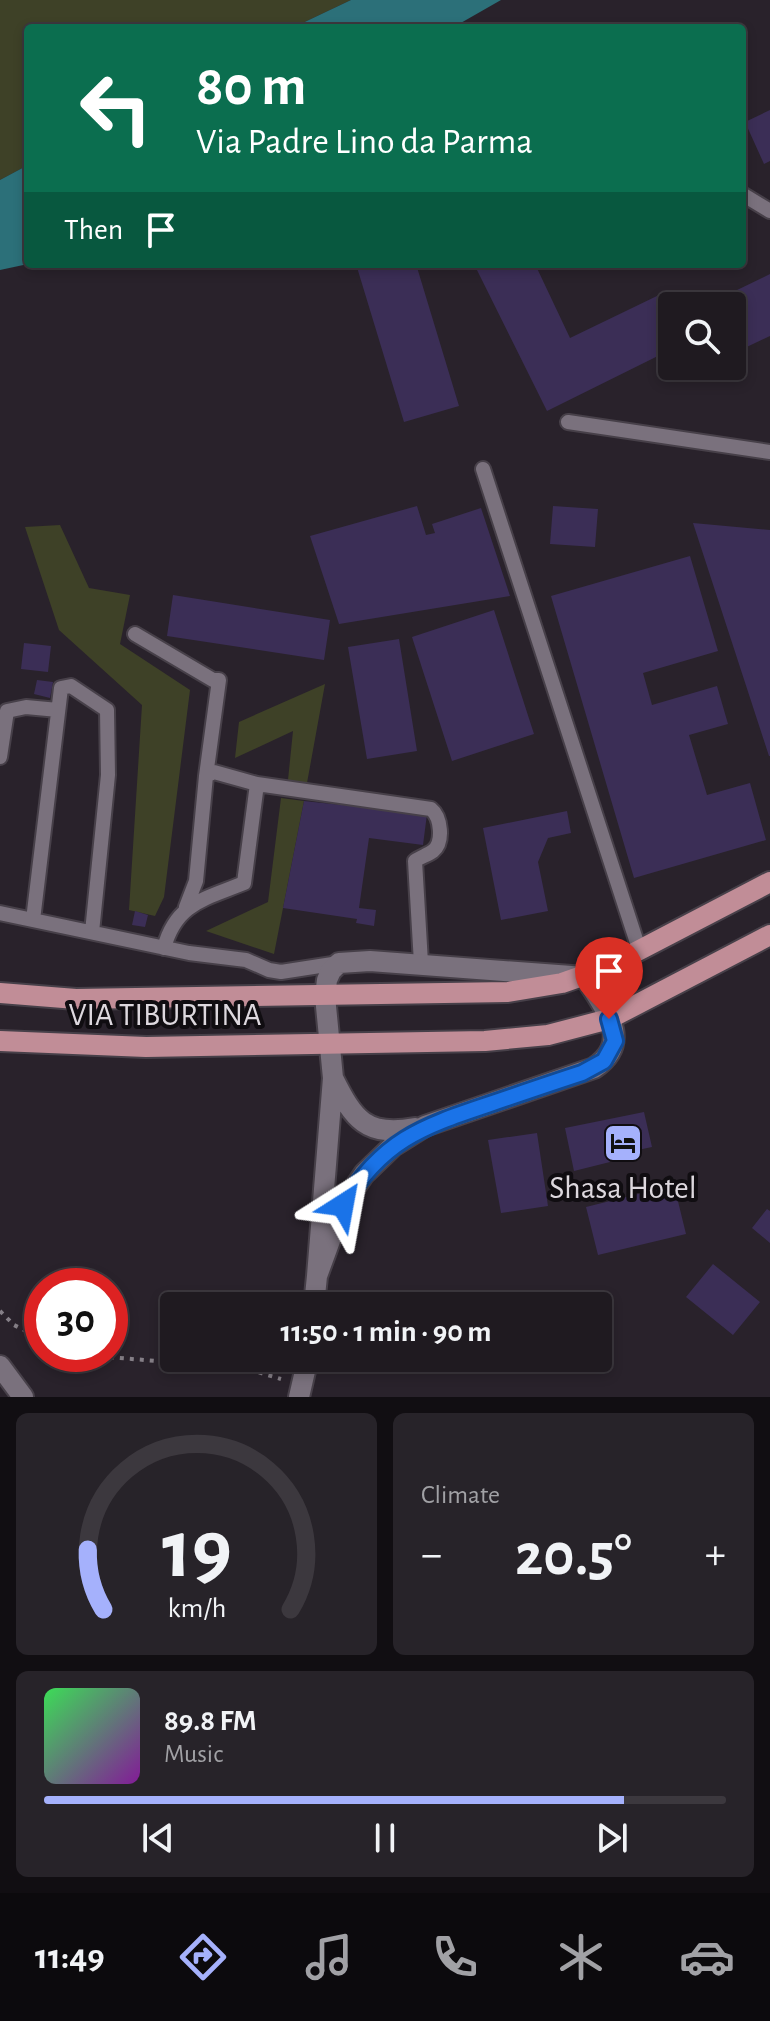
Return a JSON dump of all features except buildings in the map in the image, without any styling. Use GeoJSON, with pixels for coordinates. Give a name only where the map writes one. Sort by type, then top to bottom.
{"type":"FeatureCollection","features":[{"type":"Feature","properties":{"kind":"main road","name":"VIA TIBURTINA"},"geometry":{"type":"LineString","coordinates":[[0,993],[76,999],[508,992],[585,977],[640,952],[770,882]]}},
{"type":"Feature","properties":{"kind":"main road","name":"VIA TIBURTINA"},"geometry":{"type":"LineString","coordinates":[[0,1041],[146,1047],[510,1040],[561,1033],[609,1019],[770,935]]}},
{"type":"Feature","properties":{"kind":"street","name":"VIA TIBURTINA"},"geometry":{"type":"LineString","coordinates":[[339,963],[421,963],[585,977]]}},
{"type":"Feature","properties":{"kind":"street"},"geometry":{"type":"LineString","coordinates":[[315,1292],[333,1078],[325,996],[327,980],[339,963]]}},
{"type":"Feature","properties":{"kind":"street"},"geometry":{"type":"LineString","coordinates":[[333,1078],[351,1110],[366,1124],[392,1132],[425,1126],[594,1068],[604,1061],[613,1048],[615,1034],[585,977]]}},
{"type":"Feature","properties":{"kind":"street"},"geometry":{"type":"LineString","coordinates":[[317,1276],[340,1213],[358,1182],[393,1146],[425,1126]]}},
{"type":"Feature","properties":{"kind":"street"},"geometry":{"type":"LineString","coordinates":[[0,1366],[23,1397]]}},
{"type":"Feature","properties":{"kind":"lane"},"geometry":{"type":"LineString","coordinates":[[746,196],[770,211]]}},
{"type":"Feature","properties":{"kind":"lane"},"geometry":{"type":"LineString","coordinates":[[568,422],[770,452]]}},
{"type":"Feature","properties":{"kind":"lane"},"geometry":{"type":"LineString","coordinates":[[483,469],[640,952]]}},
{"type":"Feature","properties":{"kind":"lane"},"geometry":{"type":"LineString","coordinates":[[135,634],[213,680],[219,680],[196,881],[186,907],[168,933],[164,948]]}},
{"type":"Feature","properties":{"kind":"lane"},"geometry":{"type":"LineString","coordinates":[[33,920],[61,688],[71,686],[107,710],[108,775],[92,932]]}},
{"type":"Feature","properties":{"kind":"lane"},"geometry":{"type":"LineString","coordinates":[[0,757],[7,711],[26,707],[58,710]]}},
{"type":"Feature","properties":{"kind":"lane"},"geometry":{"type":"LineString","coordinates":[[206,776],[214,772],[257,784],[436,812],[439,819],[438,844],[433,852],[415,861],[421,963]]}},
{"type":"Feature","properties":{"kind":"lane"},"geometry":{"type":"LineString","coordinates":[[186,907],[244,883],[257,784]]}},
{"type":"Feature","properties":{"kind":"lane"},"geometry":{"type":"LineString","coordinates":[[0,913],[164,948],[246,960],[281,972],[339,963]]}},
{"type":"Feature","properties":{"kind":"lane"},"geometry":{"type":"LineString","coordinates":[[246,960],[260,980],[258,996]]}},
{"type":"Feature","properties":{"kind":"path"},"geometry":{"type":"LineString","coordinates":[[0,1311],[24,1330]]}},
{"type":"Feature","properties":{"kind":"path"},"geometry":{"type":"LineString","coordinates":[[128,1359],[244,1368],[300,1391]]}},
{"type":"Feature","properties":{"kind":"green space"},"geometry":{"type":"Polygon","coordinates":[[[0,0],[351,0],[300,24],[24,24],[24,167],[0,180],[0,0]]]}},
{"type":"Feature","properties":{"kind":"green space"},"geometry":{"type":"Polygon","coordinates":[[[60,525],[89,588],[130,595],[120,644],[190,690],[164,897],[155,916],[129,910],[142,705],[59,630],[25,527],[60,525]]]}},
{"type":"Feature","properties":{"kind":"green space"},"geometry":{"type":"Polygon","coordinates":[[[325,684],[307,783],[288,780],[293,731],[235,758],[239,722],[325,684]]]}},
{"type":"Feature","properties":{"kind":"green space"},"geometry":{"type":"Polygon","coordinates":[[[281,798],[304,801],[274,954],[206,931],[268,902],[281,798]]]}},
{"type":"Feature","properties":{"kind":"water"},"geometry":{"type":"Polygon","coordinates":[[[351,0],[501,0],[459,24],[300,24],[351,0]]]}},
{"type":"Feature","properties":{"kind":"water"},"geometry":{"type":"Polygon","coordinates":[[[24,167],[24,265],[0,270],[0,180],[24,167]]]}},
{"type":"Feature","properties":{"kind":"place","name":"Shasa Hotel"},"geometry":{"type":"Point","coordinates":[623,1143]}},
{"type":"Feature","properties":{"kind":"route"},"geometry":{"type":"LineString","coordinates":[[343,1205],[364,1174],[381,1156],[425,1126],[594,1068],[604,1061],[613,1048],[615,1034],[609,1019]]}}]}
